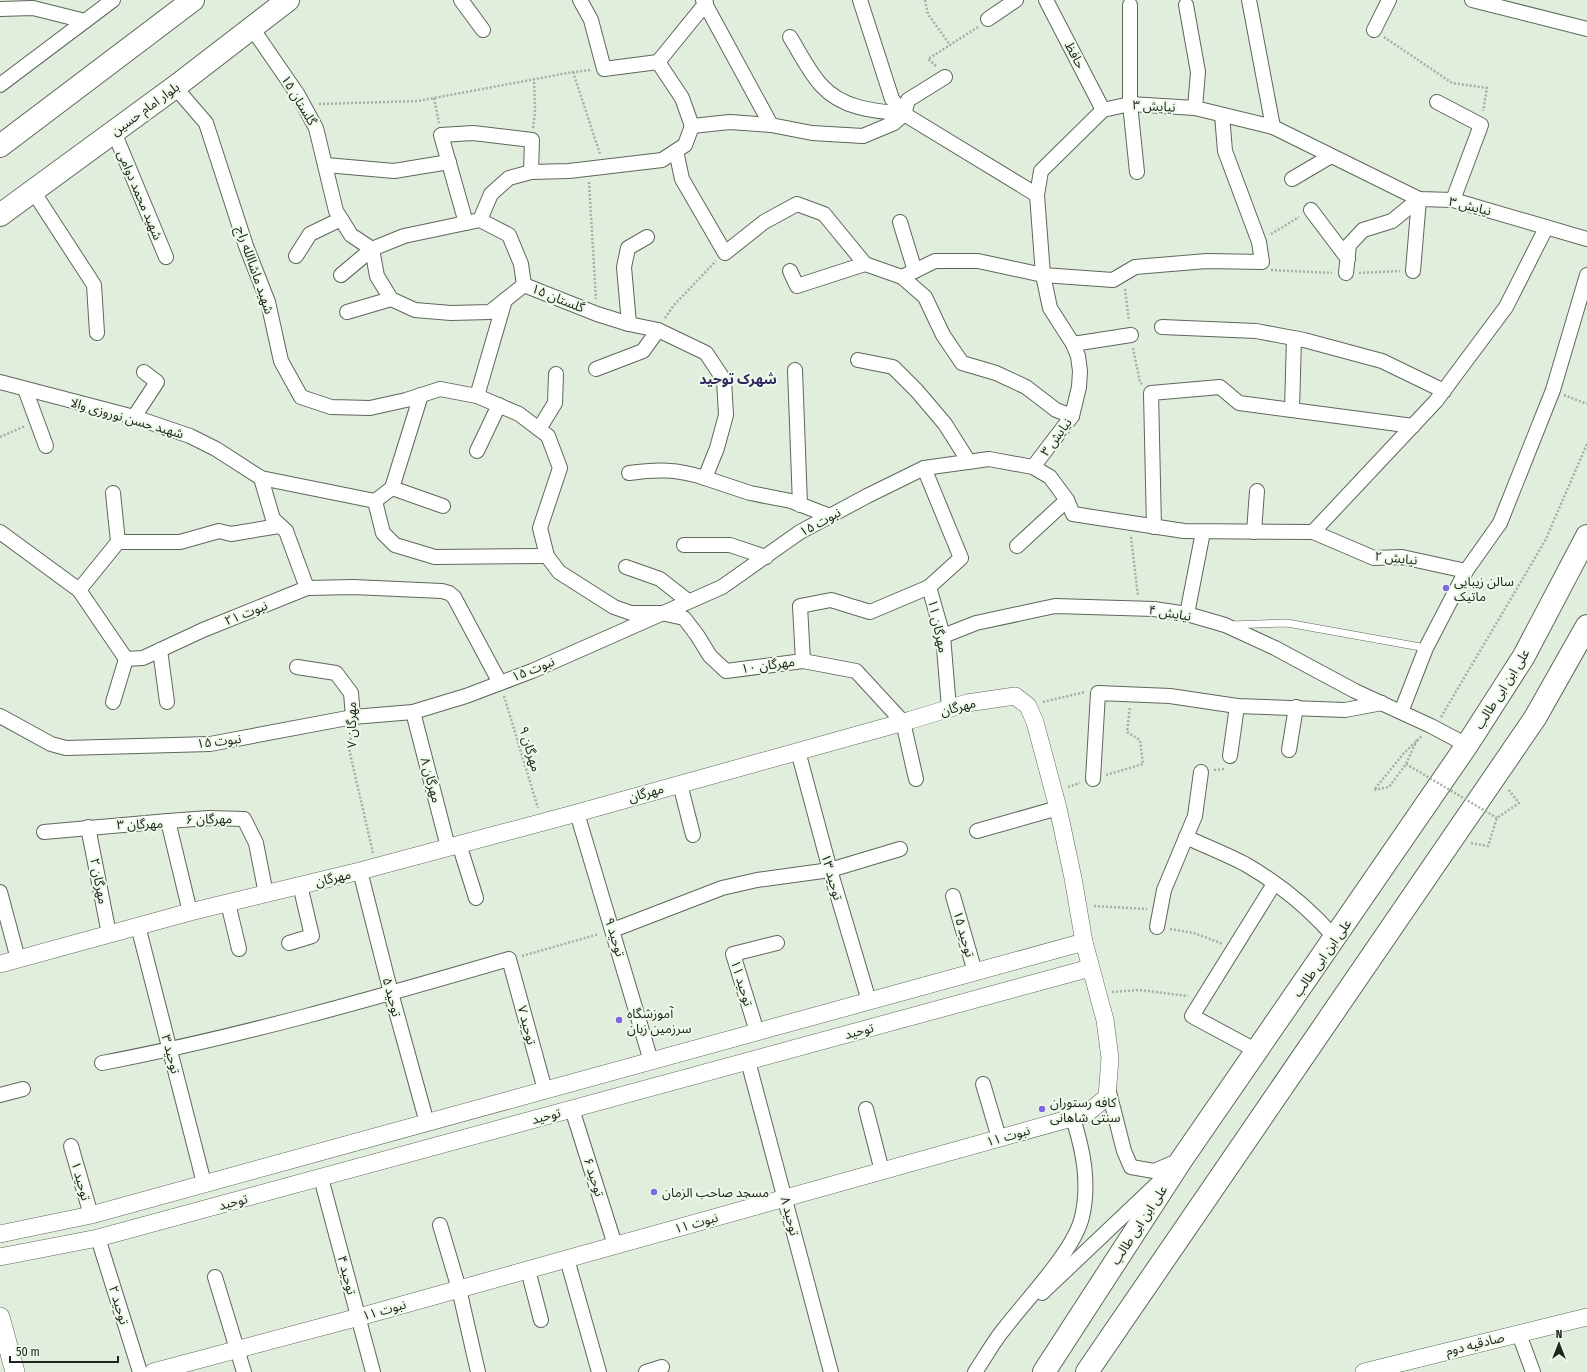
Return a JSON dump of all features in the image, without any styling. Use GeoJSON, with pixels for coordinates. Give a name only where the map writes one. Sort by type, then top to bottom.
{"type":"FeatureCollection","features":[{"type":"Feature","properties":{"kind":"main road"},"geometry":{"type":"LineString","coordinates":[[0,146],[193,0]]}},
{"type":"Feature","properties":{"kind":"main road","name":"بلوار امام حسین"},"geometry":{"type":"LineString","coordinates":[[0,215],[175,87],[288,0]]}},
{"type":"Feature","properties":{"kind":"main road","name":"علی ابن ابی طالب"},"geometry":{"type":"LineString","coordinates":[[1044,1372],[1182,1160],[1467,745],[1524,656],[1587,536]]}},
{"type":"Feature","properties":{"kind":"main road"},"geometry":{"type":"LineString","coordinates":[[1087,1372],[1535,718],[1587,626]]}},
{"type":"Feature","properties":{"kind":"main road"},"geometry":{"type":"LineString","coordinates":[[0,1317],[15,1372]]}},
{"type":"Feature","properties":{"kind":"street"},"geometry":{"type":"LineString","coordinates":[[0,85],[114,0]]}},
{"type":"Feature","properties":{"kind":"street"},"geometry":{"type":"LineString","coordinates":[[461,0],[483,30]]}},
{"type":"Feature","properties":{"kind":"street"},"geometry":{"type":"LineString","coordinates":[[580,0],[591,20],[604,69],[658,62],[704,2],[771,125]]}},
{"type":"Feature","properties":{"kind":"street"},"geometry":{"type":"LineString","coordinates":[[860,0],[892,99],[904,114],[1037,194]]}},
{"type":"Feature","properties":{"kind":"street"},"geometry":{"type":"LineString","coordinates":[[986,21],[1016,0]]}},
{"type":"Feature","properties":{"kind":"street","name":"حافظ"},"geometry":{"type":"LineString","coordinates":[[1046,0],[1103,110]]}},
{"type":"Feature","properties":{"kind":"street"},"geometry":{"type":"LineString","coordinates":[[1249,0],[1273,127]]}},
{"type":"Feature","properties":{"kind":"street"},"geometry":{"type":"LineString","coordinates":[[1374,30],[1389,0]]}},
{"type":"Feature","properties":{"kind":"street"},"geometry":{"type":"LineString","coordinates":[[1472,0],[1587,29]]}},
{"type":"Feature","properties":{"kind":"street"},"geometry":{"type":"LineString","coordinates":[[1130,5],[1130,104],[1137,172]]}},
{"type":"Feature","properties":{"kind":"street"},"geometry":{"type":"LineString","coordinates":[[1186,5],[1198,72],[1195,108]]}},
{"type":"Feature","properties":{"kind":"street"},"geometry":{"type":"LineString","coordinates":[[0,9],[33,8],[85,21]]}},
{"type":"Feature","properties":{"kind":"street","name":"گلستان ۱۵"},"geometry":{"type":"LineString","coordinates":[[252,28],[303,105],[316,128],[336,211],[351,235],[372,249]]}},
{"type":"Feature","properties":{"kind":"street"},"geometry":{"type":"LineString","coordinates":[[790,38],[822,86],[847,104],[878,111],[904,114]]}},
{"type":"Feature","properties":{"kind":"street"},"geometry":{"type":"LineString","coordinates":[[473,222],[491,194],[509,178],[531,172],[605,168],[662,160],[685,145],[692,126],[682,98],[658,62]]}},
{"type":"Feature","properties":{"kind":"street"},"geometry":{"type":"LineString","coordinates":[[692,126],[730,122],[771,125],[812,133],[863,136],[894,123],[904,114],[908,100],[946,77]]}},
{"type":"Feature","properties":{"kind":"street","name":"شهید ماشاالله راج"},"geometry":{"type":"LineString","coordinates":[[175,87],[206,123],[246,246],[268,302],[281,361],[301,397],[331,407],[370,408],[440,389],[477,396],[519,414],[548,436],[560,468],[540,528],[547,556],[559,572],[614,607],[631,613],[661,613]]}},
{"type":"Feature","properties":{"kind":"street"},"geometry":{"type":"LineString","coordinates":[[1437,102],[1480,125],[1453,200]]}},
{"type":"Feature","properties":{"kind":"street","name":"نیایش ۳"},"geometry":{"type":"LineString","coordinates":[[1033,467],[1072,416],[1079,387],[1080,372],[1078,356],[1073,344],[1050,308],[1043,275],[1037,194],[1041,171],[1103,110],[1130,104],[1195,108],[1273,127],[1419,199],[1453,200],[1587,239]]}},
{"type":"Feature","properties":{"kind":"street"},"geometry":{"type":"LineString","coordinates":[[902,277],[935,261],[978,261],[1043,275],[1113,280],[1135,267],[1207,261],[1262,262],[1259,242],[1225,151],[1222,115]]}},
{"type":"Feature","properties":{"kind":"street","name":"شهید محمد دوامی"},"geometry":{"type":"LineString","coordinates":[[114,132],[166,257]]}},
{"type":"Feature","properties":{"kind":"street"},"geometry":{"type":"LineString","coordinates":[[473,222],[449,162],[441,135],[473,133],[532,140],[531,172]]}},
{"type":"Feature","properties":{"kind":"street"},"geometry":{"type":"LineString","coordinates":[[676,151],[682,179],[725,253],[764,222],[797,204],[824,214],[865,264],[902,277],[925,297],[943,335],[962,363],[996,373],[1026,387],[1056,410],[1072,416]]}},
{"type":"Feature","properties":{"kind":"street"},"geometry":{"type":"LineString","coordinates":[[1292,179],[1331,156]]}},
{"type":"Feature","properties":{"kind":"street"},"geometry":{"type":"LineString","coordinates":[[326,165],[394,171],[449,162]]}},
{"type":"Feature","properties":{"kind":"street"},"geometry":{"type":"LineString","coordinates":[[32,191],[94,285],[97,333]]}},
{"type":"Feature","properties":{"kind":"street"},"geometry":{"type":"LineString","coordinates":[[1346,273],[1349,245],[1363,230],[1392,221],[1419,199]]}},
{"type":"Feature","properties":{"kind":"street"},"geometry":{"type":"LineString","coordinates":[[1413,270],[1419,199]]}},
{"type":"Feature","properties":{"kind":"street"},"geometry":{"type":"LineString","coordinates":[[1311,210],[1348,259]]}},
{"type":"Feature","properties":{"kind":"street"},"geometry":{"type":"LineString","coordinates":[[296,256],[310,234],[341,219]]}},
{"type":"Feature","properties":{"kind":"street"},"geometry":{"type":"LineString","coordinates":[[341,275],[372,249],[404,236],[473,222],[510,235],[521,264],[524,285]]}},
{"type":"Feature","properties":{"kind":"street"},"geometry":{"type":"LineString","coordinates":[[900,222],[915,271]]}},
{"type":"Feature","properties":{"kind":"street"},"geometry":{"type":"LineString","coordinates":[[1313,532],[1444,391],[1506,307],[1546,228]]}},
{"type":"Feature","properties":{"kind":"street"},"geometry":{"type":"LineString","coordinates":[[629,324],[624,267],[628,248],[647,237]]}},
{"type":"Feature","properties":{"kind":"street"},"geometry":{"type":"LineString","coordinates":[[347,312],[391,299],[377,276],[372,249]]}},
{"type":"Feature","properties":{"kind":"street"},"geometry":{"type":"LineString","coordinates":[[790,270],[797,286],[865,264]]}},
{"type":"Feature","properties":{"kind":"street"},"geometry":{"type":"LineString","coordinates":[[1401,712],[1426,648],[1466,571],[1500,523],[1553,390],[1587,275]]}},
{"type":"Feature","properties":{"kind":"street","name":"گلستان ۱۵"},"geometry":{"type":"LineString","coordinates":[[391,299],[415,310],[451,313],[490,312],[524,285],[597,314],[629,324],[658,330],[706,353],[724,380],[726,415],[717,448],[705,478]]}},
{"type":"Feature","properties":{"kind":"street"},"geometry":{"type":"LineString","coordinates":[[477,396],[505,300]]}},
{"type":"Feature","properties":{"kind":"street"},"geometry":{"type":"LineString","coordinates":[[1162,327],[1256,331],[1294,338],[1382,361],[1444,391]]}},
{"type":"Feature","properties":{"kind":"street"},"geometry":{"type":"LineString","coordinates":[[596,369],[643,351],[658,330]]}},
{"type":"Feature","properties":{"kind":"street"},"geometry":{"type":"LineString","coordinates":[[1073,344],[1131,335]]}},
{"type":"Feature","properties":{"kind":"street"},"geometry":{"type":"LineString","coordinates":[[1292,410],[1294,338]]}},
{"type":"Feature","properties":{"kind":"street"},"geometry":{"type":"LineString","coordinates":[[858,360],[893,367],[917,391],[945,424],[969,462]]}},
{"type":"Feature","properties":{"kind":"street"},"geometry":{"type":"LineString","coordinates":[[795,370],[800,505]]}},
{"type":"Feature","properties":{"kind":"street"},"geometry":{"type":"LineString","coordinates":[[134,417],[157,382],[144,372]]}},
{"type":"Feature","properties":{"kind":"street"},"geometry":{"type":"LineString","coordinates":[[539,429],[555,403],[556,374]]}},
{"type":"Feature","properties":{"kind":"street","name":"شهید حسن نوروزی والا"},"geometry":{"type":"LineString","coordinates":[[0,382],[134,417],[190,436],[216,449],[262,478],[375,500]]}},
{"type":"Feature","properties":{"kind":"street"},"geometry":{"type":"LineString","coordinates":[[1154,527],[1151,393],[1220,387],[1239,403],[1413,426]]}},
{"type":"Feature","properties":{"kind":"street"},"geometry":{"type":"LineString","coordinates":[[25,388],[46,446]]}},
{"type":"Feature","properties":{"kind":"street"},"geometry":{"type":"LineString","coordinates":[[421,395],[392,488],[375,500],[383,533],[395,545],[435,557],[547,556]]}},
{"type":"Feature","properties":{"kind":"street"},"geometry":{"type":"LineString","coordinates":[[477,451],[499,405]]}},
{"type":"Feature","properties":{"kind":"street","name":"نبوت ۱۵"},"geometry":{"type":"LineString","coordinates":[[0,716],[51,744],[66,748],[210,744],[353,717],[413,712],[466,696],[532,671],[722,587],[800,532],[924,468],[989,459],[1033,467]]}},
{"type":"Feature","properties":{"kind":"street","name":"نیایش ۲"},"geometry":{"type":"LineString","coordinates":[[1033,467],[1050,477],[1067,500],[1074,514],[1184,531],[1313,532],[1374,558],[1402,557],[1466,571]]}},
{"type":"Feature","properties":{"kind":"street","name":"مهرگان ۱۱"},"geometry":{"type":"LineString","coordinates":[[924,468],[961,558],[929,587],[943,636],[949,708]]}},
{"type":"Feature","properties":{"kind":"street"},"geometry":{"type":"LineString","coordinates":[[629,473],[655,469],[687,472],[750,493],[800,505],[830,516]]}},
{"type":"Feature","properties":{"kind":"street"},"geometry":{"type":"LineString","coordinates":[[262,478],[273,519],[286,531],[307,588]]}},
{"type":"Feature","properties":{"kind":"street"},"geometry":{"type":"LineString","coordinates":[[392,488],[443,506]]}},
{"type":"Feature","properties":{"kind":"street"},"geometry":{"type":"LineString","coordinates":[[1254,532],[1257,491]]}},
{"type":"Feature","properties":{"kind":"street"},"geometry":{"type":"LineString","coordinates":[[79,590],[118,542],[113,493]]}},
{"type":"Feature","properties":{"kind":"street"},"geometry":{"type":"LineString","coordinates":[[1017,546],[1067,500]]}},
{"type":"Feature","properties":{"kind":"street"},"geometry":{"type":"LineString","coordinates":[[118,542],[180,542],[220,531],[231,534],[279,526]]}},
{"type":"Feature","properties":{"kind":"street"},"geometry":{"type":"LineString","coordinates":[[0,532],[79,590],[126,659],[113,702]]}},
{"type":"Feature","properties":{"kind":"street"},"geometry":{"type":"LineString","coordinates":[[1187,614],[1203,532]]}},
{"type":"Feature","properties":{"kind":"street"},"geometry":{"type":"LineString","coordinates":[[684,545],[730,545],[766,557]]}},
{"type":"Feature","properties":{"kind":"street"},"geometry":{"type":"LineString","coordinates":[[626,567],[660,579],[688,602]]}},
{"type":"Feature","properties":{"kind":"street","name":"نبوت ۲۱"},"geometry":{"type":"LineString","coordinates":[[126,659],[143,658],[203,630],[307,588],[353,587],[449,593],[454,597],[500,682]]}},
{"type":"Feature","properties":{"kind":"street"},"geometry":{"type":"LineString","coordinates":[[803,661],[800,606],[831,600],[870,612],[929,587]]}},
{"type":"Feature","properties":{"kind":"street","name":"نیایش ۴"},"geometry":{"type":"LineString","coordinates":[[943,636],[976,623],[1055,606],[1140,608],[1187,614],[1225,625],[1275,648],[1467,745]]}},
{"type":"Feature","properties":{"kind":"street","name":"مهرگان ۱۰"},"geometry":{"type":"LineString","coordinates":[[661,613],[684,618],[710,656],[726,671],[803,661],[856,672],[903,722]]}},
{"type":"Feature","properties":{"kind":"street"},"geometry":{"type":"LineString","coordinates":[[160,650],[166,702]]}},
{"type":"Feature","properties":{"kind":"street","name":"مهرگان ۷"},"geometry":{"type":"LineString","coordinates":[[297,667],[336,673],[351,693],[353,717]]}},
{"type":"Feature","properties":{"kind":"street"},"geometry":{"type":"LineString","coordinates":[[1093,779],[1098,693],[1170,696],[1237,706],[1345,710],[1382,703]]}},
{"type":"Feature","properties":{"kind":"street","name":"مهرگان"},"geometry":{"type":"LineString","coordinates":[[0,964],[190,912],[368,869],[577,813],[967,703],[1014,696],[1028,706]]}},
{"type":"Feature","properties":{"kind":"street"},"geometry":{"type":"LineString","coordinates":[[1028,706],[1035,722],[1058,808],[1090,968]]}},
{"type":"Feature","properties":{"kind":"street"},"geometry":{"type":"LineString","coordinates":[[1230,756],[1237,706]]}},
{"type":"Feature","properties":{"kind":"street"},"geometry":{"type":"LineString","coordinates":[[1289,750],[1296,707]]}},
{"type":"Feature","properties":{"kind":"street","name":"مهرگان ۸"},"geometry":{"type":"LineString","coordinates":[[413,712],[454,846],[476,898]]}},
{"type":"Feature","properties":{"kind":"street"},"geometry":{"type":"LineString","coordinates":[[903,722],[916,779]]}},
{"type":"Feature","properties":{"kind":"street","name":"توحید ۱۳"},"geometry":{"type":"LineString","coordinates":[[798,751],[830,870],[869,1001]]}},
{"type":"Feature","properties":{"kind":"street"},"geometry":{"type":"LineString","coordinates":[[1157,927],[1164,890],[1195,816],[1201,772]]}},
{"type":"Feature","properties":{"kind":"street"},"geometry":{"type":"LineString","coordinates":[[680,784],[693,835]]}},
{"type":"Feature","properties":{"kind":"street"},"geometry":{"type":"LineString","coordinates":[[977,831],[1058,808]]}},
{"type":"Feature","properties":{"kind":"street","name":"توحید ۹"},"geometry":{"type":"LineString","coordinates":[[577,813],[651,1061]]}},
{"type":"Feature","properties":{"kind":"street","name":"مهرگان ۶"},"geometry":{"type":"LineString","coordinates":[[168,821],[209,818],[244,819],[256,843],[266,894]]}},
{"type":"Feature","properties":{"kind":"street","name":"مهرگان ۳"},"geometry":{"type":"LineString","coordinates":[[44,832],[168,821],[190,912]]}},
{"type":"Feature","properties":{"kind":"street","name":"مهرگان ۲"},"geometry":{"type":"LineString","coordinates":[[88,827],[109,934]]}},
{"type":"Feature","properties":{"kind":"street"},"geometry":{"type":"LineString","coordinates":[[1186,837],[1245,864],[1317,917],[1335,938]]}},
{"type":"Feature","properties":{"kind":"street"},"geometry":{"type":"LineString","coordinates":[[613,930],[722,888],[757,880],[830,870],[900,849]]}},
{"type":"Feature","properties":{"kind":"street","name":"توحید ۵"},"geometry":{"type":"LineString","coordinates":[[368,869],[391,993],[427,1123]]}},
{"type":"Feature","properties":{"kind":"street"},"geometry":{"type":"LineString","coordinates":[[1257,1051],[1192,1016],[1274,884]]}},
{"type":"Feature","properties":{"kind":"street"},"geometry":{"type":"LineString","coordinates":[[289,943],[312,936],[300,885]]}},
{"type":"Feature","properties":{"kind":"street"},"geometry":{"type":"LineString","coordinates":[[0,892],[18,959]]}},
{"type":"Feature","properties":{"kind":"street","name":"توحید ۱۵"},"geometry":{"type":"LineString","coordinates":[[953,896],[975,972]]}},
{"type":"Feature","properties":{"kind":"street"},"geometry":{"type":"LineString","coordinates":[[228,903],[239,949]]}},
{"type":"Feature","properties":{"kind":"street","name":"توحید ۳"},"geometry":{"type":"LineString","coordinates":[[138,926],[204,1183]]}},
{"type":"Feature","properties":{"kind":"street","name":"توحید"},"geometry":{"type":"LineString","coordinates":[[0,1234],[92,1215],[1084,942]]}},
{"type":"Feature","properties":{"kind":"street","name":"توحید ۱۱"},"geometry":{"type":"LineString","coordinates":[[757,1032],[733,954],[777,943]]}},
{"type":"Feature","properties":{"kind":"street"},"geometry":{"type":"LineString","coordinates":[[102,1063],[170,1050],[391,993],[510,959]]}},
{"type":"Feature","properties":{"kind":"street","name":"توحید ۷"},"geometry":{"type":"LineString","coordinates":[[510,959],[546,1090]]}},
{"type":"Feature","properties":{"kind":"street","name":"توحید"},"geometry":{"type":"LineString","coordinates":[[0,1257],[98,1238],[1090,968]]}},
{"type":"Feature","properties":{"kind":"street","name":"نبوت ۱۱"},"geometry":{"type":"LineString","coordinates":[[153,1372],[359,1317],[1086,1114],[1107,1097],[1110,1058],[1105,1020],[1090,968]]}},
{"type":"Feature","properties":{"kind":"street","name":"توحید ۸"},"geometry":{"type":"LineString","coordinates":[[748,1061],[831,1372]]}},
{"type":"Feature","properties":{"kind":"street"},"geometry":{"type":"LineString","coordinates":[[983,1084],[999,1138]]}},
{"type":"Feature","properties":{"kind":"street"},"geometry":{"type":"LineString","coordinates":[[1108,1088],[1124,1151],[1131,1167],[1154,1171],[1182,1160]]}},
{"type":"Feature","properties":{"kind":"street"},"geometry":{"type":"LineString","coordinates":[[0,1095],[23,1089]]}},
{"type":"Feature","properties":{"kind":"street","name":"توحید ۶"},"geometry":{"type":"LineString","coordinates":[[572,1109],[615,1245]]}},
{"type":"Feature","properties":{"kind":"street"},"geometry":{"type":"LineString","coordinates":[[866,1109],[882,1171]]}},
{"type":"Feature","properties":{"kind":"street"},"geometry":{"type":"LineString","coordinates":[[975,1372],[1002,1330],[1066,1251],[1082,1218],[1086,1182],[1082,1148],[1073,1118]]}},
{"type":"Feature","properties":{"kind":"street"},"geometry":{"type":"LineString","coordinates":[[398,1130],[404,1154]]}},
{"type":"Feature","properties":{"kind":"street","name":"توحید ۱"},"geometry":{"type":"LineString","coordinates":[[71,1146],[92,1215]]}},
{"type":"Feature","properties":{"kind":"street"},"geometry":{"type":"LineString","coordinates":[[1002,1330],[1182,1160]]}},
{"type":"Feature","properties":{"kind":"street","name":"توحید ۴"},"geometry":{"type":"LineString","coordinates":[[321,1178],[373,1372]]}},
{"type":"Feature","properties":{"kind":"street"},"geometry":{"type":"LineString","coordinates":[[440,1225],[459,1289],[478,1372]]}},
{"type":"Feature","properties":{"kind":"street","name":"توحید ۲"},"geometry":{"type":"LineString","coordinates":[[98,1238],[140,1372]]}},
{"type":"Feature","properties":{"kind":"street"},"geometry":{"type":"LineString","coordinates":[[566,1259],[599,1372]]}},
{"type":"Feature","properties":{"kind":"street"},"geometry":{"type":"LineString","coordinates":[[528,1270],[541,1320]]}},
{"type":"Feature","properties":{"kind":"street"},"geometry":{"type":"LineString","coordinates":[[215,1277],[244,1372]]}},
{"type":"Feature","properties":{"kind":"street","name":"صادقیه دوم"},"geometry":{"type":"LineString","coordinates":[[1364,1372],[1587,1317]]}},
{"type":"Feature","properties":{"kind":"street"},"geometry":{"type":"LineString","coordinates":[[1519,1334],[1533,1372]]}},
{"type":"Feature","properties":{"kind":"street"},"geometry":{"type":"LineString","coordinates":[[646,1372],[662,1367]]}},
{"type":"Feature","properties":{"kind":"lane"},"geometry":{"type":"LineString","coordinates":[[1225,625],[1287,623],[1426,648]]}},
{"type":"Feature","properties":{"kind":"path"},"geometry":{"type":"LineString","coordinates":[[924,0],[928,14],[950,45]]}},
{"type":"Feature","properties":{"kind":"path"},"geometry":{"type":"LineString","coordinates":[[946,77],[928,59],[986,21]]}},
{"type":"Feature","properties":{"kind":"path"},"geometry":{"type":"LineString","coordinates":[[1374,30],[1452,82],[1487,88],[1480,125]]}},
{"type":"Feature","properties":{"kind":"path"},"geometry":{"type":"LineString","coordinates":[[303,105],[418,101],[573,72],[604,69]]}},
{"type":"Feature","properties":{"kind":"path"},"geometry":{"type":"LineString","coordinates":[[573,72],[605,168]]}},
{"type":"Feature","properties":{"kind":"path"},"geometry":{"type":"LineString","coordinates":[[532,140],[535,112],[534,79]]}},
{"type":"Feature","properties":{"kind":"path"},"geometry":{"type":"LineString","coordinates":[[434,98],[441,135]]}},
{"type":"Feature","properties":{"kind":"path"},"geometry":{"type":"LineString","coordinates":[[589,169],[597,314]]}},
{"type":"Feature","properties":{"kind":"path"},"geometry":{"type":"LineString","coordinates":[[1259,242],[1311,210]]}},
{"type":"Feature","properties":{"kind":"path"},"geometry":{"type":"LineString","coordinates":[[658,330],[674,305],[709,266],[725,253]]}},
{"type":"Feature","properties":{"kind":"path"},"geometry":{"type":"LineString","coordinates":[[1273,271],[1346,273],[1413,270]]}},
{"type":"Feature","properties":{"kind":"path"},"geometry":{"type":"LineString","coordinates":[[1553,390],[1587,404]]}},
{"type":"Feature","properties":{"kind":"path"},"geometry":{"type":"LineString","coordinates":[[0,437],[37,421]]}},
{"type":"Feature","properties":{"kind":"path"},"geometry":{"type":"LineString","coordinates":[[1418,740],[1406,764],[1389,787],[1374,790],[1418,740],[1442,716],[1545,541],[1587,444]]}},
{"type":"Feature","properties":{"kind":"path"},"geometry":{"type":"LineString","coordinates":[[1129,523],[1140,608]]}},
{"type":"Feature","properties":{"kind":"path","name":"مهرگان ۹"},"geometry":{"type":"LineString","coordinates":[[500,682],[542,822]]}},
{"type":"Feature","properties":{"kind":"path"},"geometry":{"type":"LineString","coordinates":[[1028,706],[1087,692],[1098,693]]}},
{"type":"Feature","properties":{"kind":"path"},"geometry":{"type":"LineString","coordinates":[[1053,791],[1143,764],[1140,740],[1127,732],[1132,695]]}},
{"type":"Feature","properties":{"kind":"path","name":"مهرگان ۷"},"geometry":{"type":"LineString","coordinates":[[353,717],[349,749],[368,869]]}},
{"type":"Feature","properties":{"kind":"path"},"geometry":{"type":"LineString","coordinates":[[1201,772],[1228,769],[1230,756]]}},
{"type":"Feature","properties":{"kind":"path"},"geometry":{"type":"LineString","coordinates":[[1406,764],[1497,818]]}},
{"type":"Feature","properties":{"kind":"path"},"geometry":{"type":"LineString","coordinates":[[1488,846],[1497,818],[1519,803]]}},
{"type":"Feature","properties":{"kind":"path"},"geometry":{"type":"LineString","coordinates":[[1077,905],[1160,910]]}},
{"type":"Feature","properties":{"kind":"path"},"geometry":{"type":"LineString","coordinates":[[1157,927],[1194,933],[1234,948]]}},
{"type":"Feature","properties":{"kind":"path"},"geometry":{"type":"LineString","coordinates":[[510,959],[613,930]]}},
{"type":"Feature","properties":{"kind":"path"},"geometry":{"type":"LineString","coordinates":[[1097,993],[1140,990],[1203,998]]}},
{"type":"Feature","properties":{"kind":"place","name":"سالن زیبایی ماتیک"},"geometry":{"type":"Point","coordinates":[1446,588]}},
{"type":"Feature","properties":{"kind":"place","name":"آموزشگاه سرزمین زبان"},"geometry":{"type":"Point","coordinates":[619,1020]}},
{"type":"Feature","properties":{"kind":"place","name":"کافه رستوران سنتی شاهانی"},"geometry":{"type":"Point","coordinates":[1042,1109]}},
{"type":"Feature","properties":{"kind":"place","name":"مسجد صاحب الزمان"},"geometry":{"type":"Point","coordinates":[654,1192]}},
{"type":"Feature","properties":{"kind":"district","name":"شهرک توحید"},"geometry":{"type":"Point","coordinates":[738,379]}}]}
